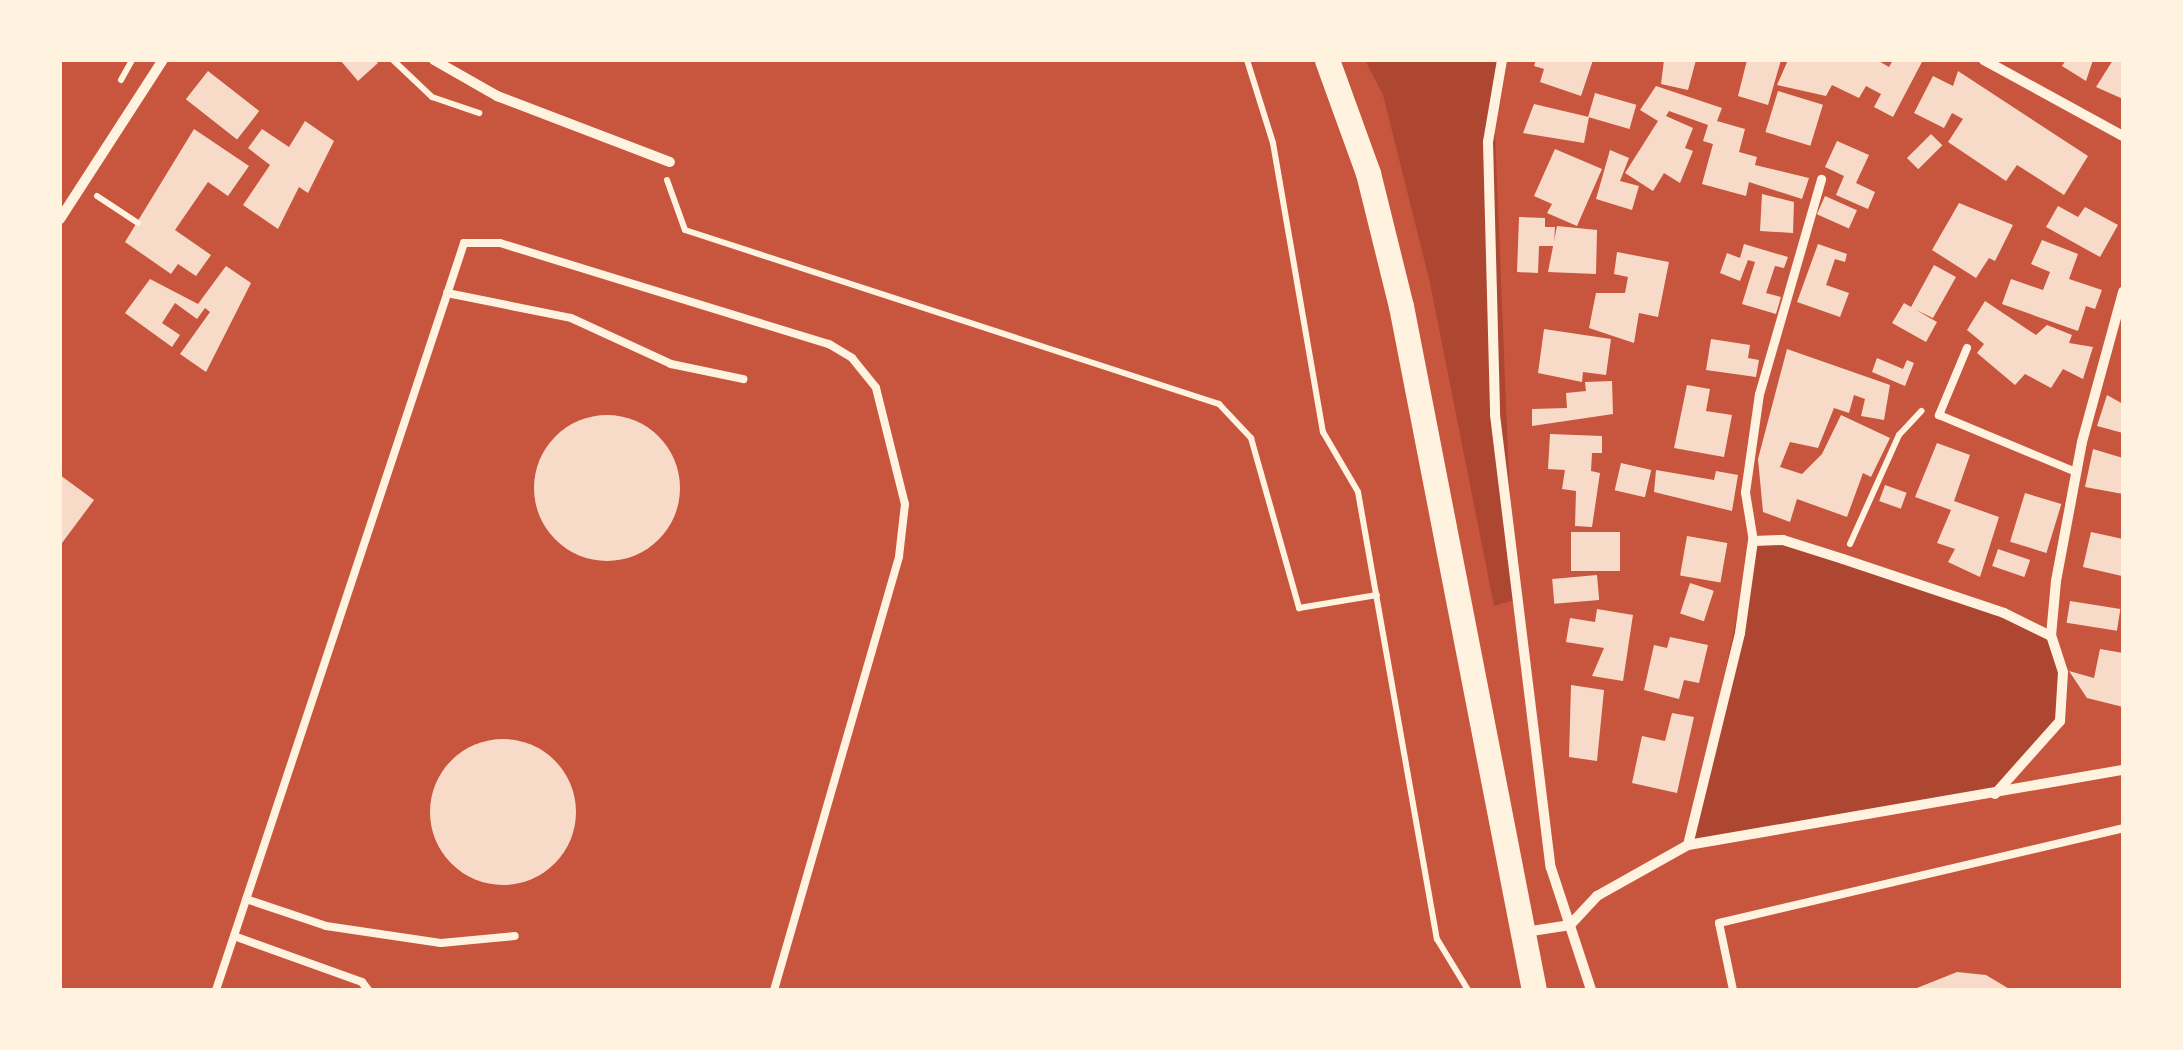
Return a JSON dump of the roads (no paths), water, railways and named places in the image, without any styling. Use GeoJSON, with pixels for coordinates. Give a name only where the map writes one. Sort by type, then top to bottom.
{"type":"FeatureCollection","features":[{"type":"Feature","properties":{"kind":"highway"},"geometry":{"type":"LineString","coordinates":[[1327,60],[1368,173],[1400,306],[1534,990]]}},
{"type":"Feature","properties":{"kind":"street"},"geometry":{"type":"LineString","coordinates":[[60,219],[163,60]]}},
{"type":"Feature","properties":{"kind":"street"},"geometry":{"type":"LineString","coordinates":[[434,60],[497,96],[670,162]]}},
{"type":"Feature","properties":{"kind":"street"},"geometry":{"type":"LineString","coordinates":[[1502,60],[1488,142],[1496,416],[1551,868],[1591,990]]}},
{"type":"Feature","properties":{"kind":"street"},"geometry":{"type":"LineString","coordinates":[[1984,60],[2123,136]]}},
{"type":"Feature","properties":{"kind":"street"},"geometry":{"type":"LineString","coordinates":[[1688,846],[1740,633],[1753,540],[1744,492],[1760,394],[1821,179]]}},
{"type":"Feature","properties":{"kind":"street"},"geometry":{"type":"LineString","coordinates":[[1995,794],[2060,721],[2062,672],[2051,636],[2076,472],[2123,292]]}},
{"type":"Feature","properties":{"kind":"street"},"geometry":{"type":"LineString","coordinates":[[1753,540],[1784,540],[1844,559],[2004,614],[2051,636]]}},
{"type":"Feature","properties":{"kind":"street"},"geometry":{"type":"LineString","coordinates":[[1525,932],[1570,925],[1596,896],[1688,846],[2123,770]]}},
{"type":"Feature","properties":{"kind":"lane"},"geometry":{"type":"LineString","coordinates":[[216,990],[464,243],[500,243],[829,344],[852,358],[876,388],[905,504],[899,556],[774,990]]}},
{"type":"Feature","properties":{"kind":"lane"},"geometry":{"type":"LineString","coordinates":[[447,293],[571,318],[671,364],[743,380]]}},
{"type":"Feature","properties":{"kind":"lane"},"geometry":{"type":"LineString","coordinates":[[1966,348],[1940,415],[2076,472]]}},
{"type":"Feature","properties":{"kind":"lane"},"geometry":{"type":"LineString","coordinates":[[1733,990],[1719,923],[2123,828]]}},
{"type":"Feature","properties":{"kind":"lane"},"geometry":{"type":"LineString","coordinates":[[246,899],[326,926],[441,943],[514,936]]}},
{"type":"Feature","properties":{"kind":"lane"},"geometry":{"type":"LineString","coordinates":[[234,936],[362,982],[368,990]]}}]}
